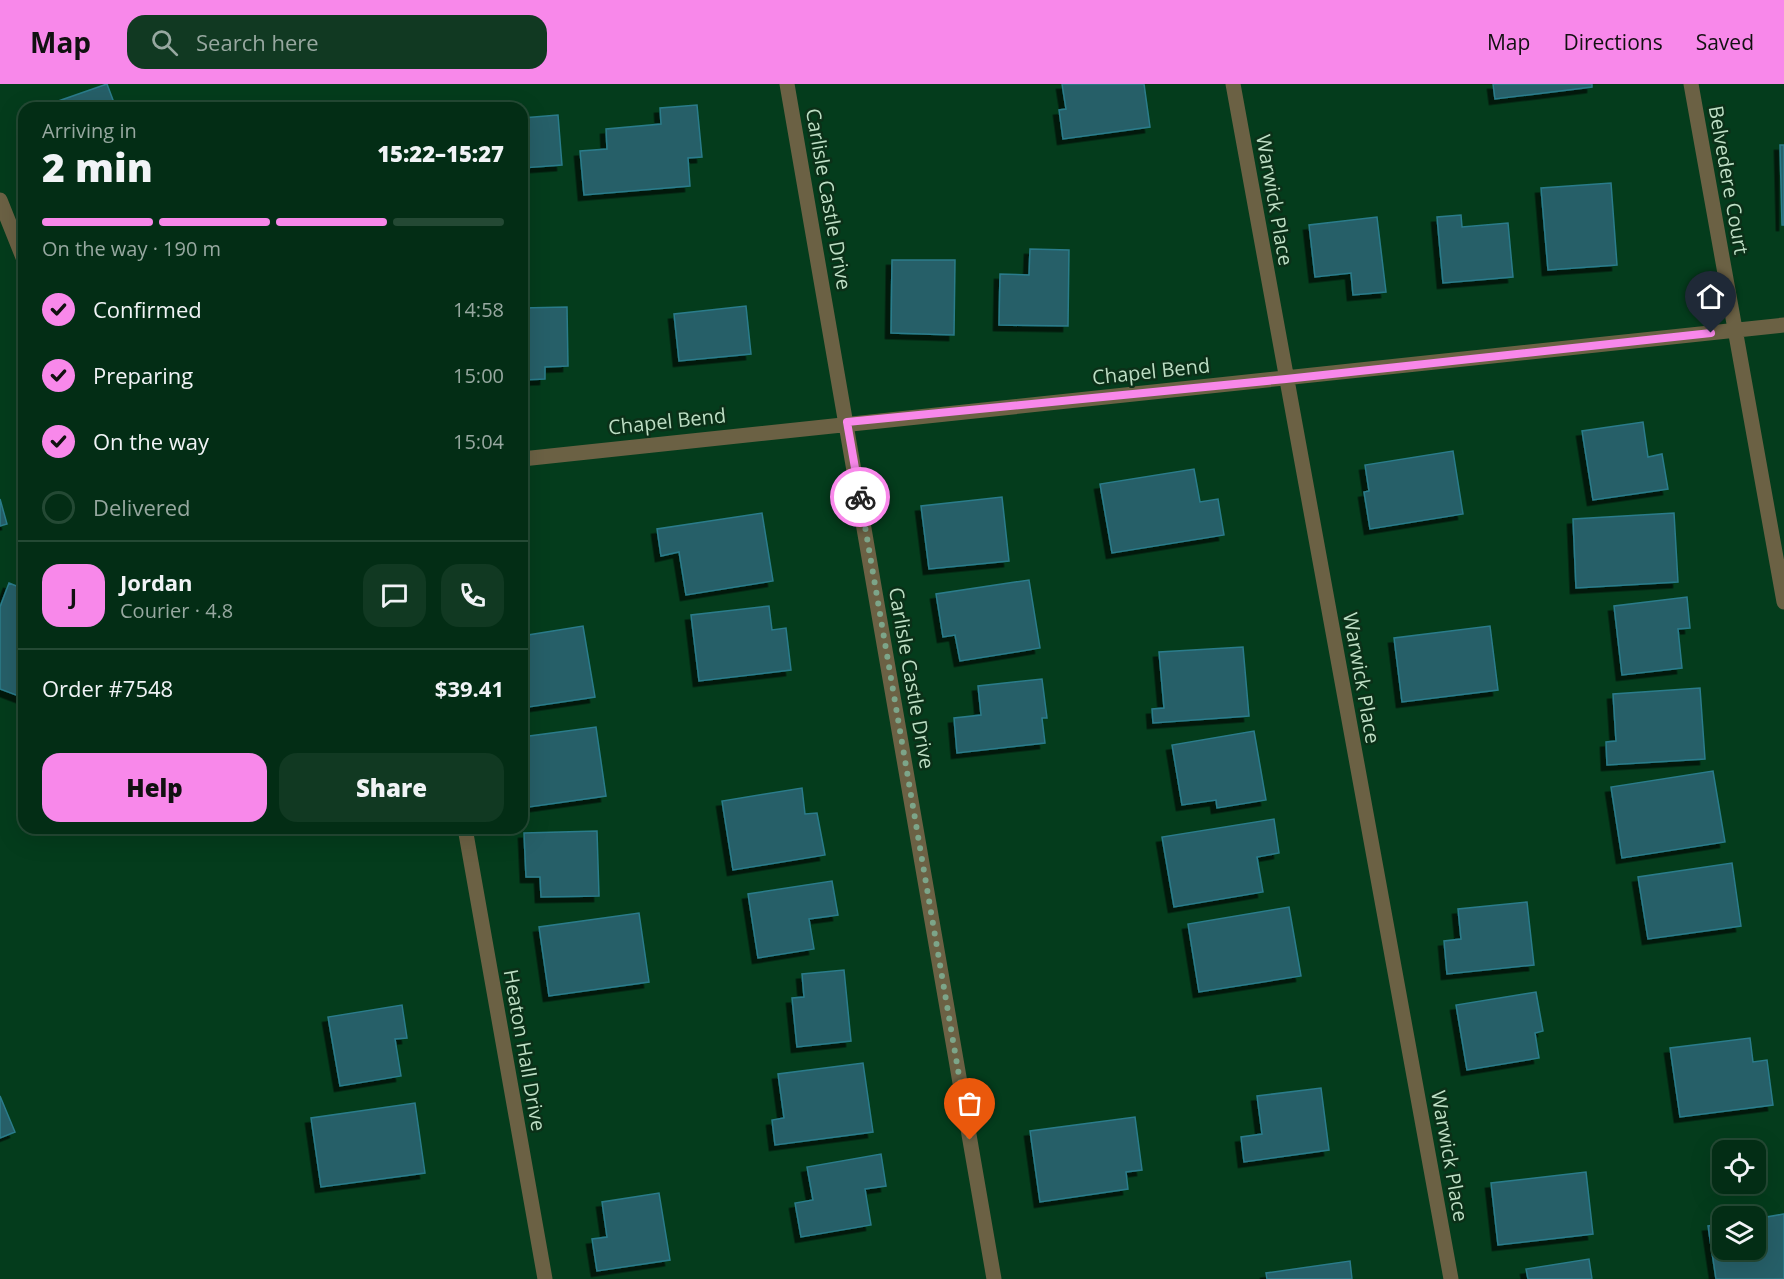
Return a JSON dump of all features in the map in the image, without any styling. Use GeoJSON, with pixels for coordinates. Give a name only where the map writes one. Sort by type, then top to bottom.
{"type":"FeatureCollection","features":[{"type":"Feature","properties":{"kind":"street","name":"Carlisle Castle Drive"},"geometry":{"type":"LineString","coordinates":[[787,84],[994,1279]]}},
{"type":"Feature","properties":{"kind":"street","name":"Warwick Place"},"geometry":{"type":"LineString","coordinates":[[1233,84],[1451,1279]]}},
{"type":"Feature","properties":{"kind":"street","name":"Belvedere Court"},"geometry":{"type":"LineString","coordinates":[[1691,84],[1784,602]]}},
{"type":"Feature","properties":{"kind":"street"},"geometry":{"type":"LineString","coordinates":[[0,200],[18,245]]}},
{"type":"Feature","properties":{"kind":"street","name":"Chapel Bend"},"geometry":{"type":"LineString","coordinates":[[528,458],[847,422],[1286,379],[1784,325]]}},
{"type":"Feature","properties":{"kind":"street","name":"Heaton Hall Drive"},"geometry":{"type":"LineString","coordinates":[[466,834],[545,1279]]}},
{"type":"Feature","properties":{"kind":"building"},"geometry":{"type":"Polygon","coordinates":[[[107,84],[114,102],[55,102],[107,84]]]}},
{"type":"Feature","properties":{"kind":"building"},"geometry":{"type":"Polygon","coordinates":[[[1062,84],[1144,84],[1150,127],[1063,139],[1059,110],[1066,109],[1062,84]]]}},
{"type":"Feature","properties":{"kind":"building"},"geometry":{"type":"Polygon","coordinates":[[[1493,84],[1592,84],[1592,87],[1495,99],[1493,84]]]}},
{"type":"Feature","properties":{"kind":"building"},"geometry":{"type":"Polygon","coordinates":[[[697,105],[702,157],[688,158],[690,186],[584,195],[580,151],[607,149],[606,129],[661,124],[660,108],[697,105]]]}},
{"type":"Feature","properties":{"kind":"building"},"geometry":{"type":"Polygon","coordinates":[[[558,115],[562,165],[528,168],[528,118],[558,115]]]}},
{"type":"Feature","properties":{"kind":"building"},"geometry":{"type":"Polygon","coordinates":[[[1780,145],[1784,145],[1784,225],[1782,225],[1780,145]]]}},
{"type":"Feature","properties":{"kind":"building"},"geometry":{"type":"Polygon","coordinates":[[[1611,183],[1617,265],[1548,270],[1541,188],[1611,183]]]}},
{"type":"Feature","properties":{"kind":"building"},"geometry":{"type":"Polygon","coordinates":[[[1461,215],[1462,227],[1508,223],[1513,277],[1443,283],[1437,217],[1461,215]]]}},
{"type":"Feature","properties":{"kind":"building"},"geometry":{"type":"Polygon","coordinates":[[[1377,217],[1386,292],[1353,295],[1351,273],[1315,277],[1309,225],[1377,217]]]}},
{"type":"Feature","properties":{"kind":"building"},"geometry":{"type":"Polygon","coordinates":[[[1030,249],[1069,250],[1068,326],[999,325],[1000,274],[1029,275],[1030,249]]]}},
{"type":"Feature","properties":{"kind":"building"},"geometry":{"type":"Polygon","coordinates":[[[892,260],[955,260],[954,335],[891,333],[892,260]]]}},
{"type":"Feature","properties":{"kind":"building"},"geometry":{"type":"Polygon","coordinates":[[[746,306],[751,354],[679,361],[674,314],[746,306]]]}},
{"type":"Feature","properties":{"kind":"building"},"geometry":{"type":"Polygon","coordinates":[[[567,307],[568,366],[545,367],[545,379],[528,380],[528,308],[567,307]]]}},
{"type":"Feature","properties":{"kind":"building"},"geometry":{"type":"Polygon","coordinates":[[[1643,422],[1648,457],[1662,454],[1668,489],[1593,500],[1582,431],[1643,422]]]}},
{"type":"Feature","properties":{"kind":"building"},"geometry":{"type":"Polygon","coordinates":[[[1453,451],[1463,514],[1370,529],[1364,492],[1369,491],[1365,465],[1453,451]]]}},
{"type":"Feature","properties":{"kind":"building"},"geometry":{"type":"Polygon","coordinates":[[[1194,469],[1200,502],[1218,499],[1224,535],[1112,553],[1100,484],[1194,469]]]}},
{"type":"Feature","properties":{"kind":"building"},"geometry":{"type":"Polygon","coordinates":[[[1002,497],[1009,561],[929,569],[921,506],[1002,497]]]}},
{"type":"Feature","properties":{"kind":"building"},"geometry":{"type":"Polygon","coordinates":[[[0,499],[7,524],[0,526],[0,499]]]}},
{"type":"Feature","properties":{"kind":"building"},"geometry":{"type":"Polygon","coordinates":[[[762,513],[773,581],[686,595],[679,552],[661,556],[657,529],[762,513]]]}},
{"type":"Feature","properties":{"kind":"building"},"geometry":{"type":"Polygon","coordinates":[[[1674,513],[1678,582],[1576,588],[1573,519],[1674,513]]]}},
{"type":"Feature","properties":{"kind":"building"},"geometry":{"type":"Polygon","coordinates":[[[1029,580],[1040,648],[960,661],[955,635],[943,637],[936,594],[1029,580]]]}},
{"type":"Feature","properties":{"kind":"building"},"geometry":{"type":"Polygon","coordinates":[[[9,583],[18,587],[18,696],[0,689],[0,607],[9,583]]]}},
{"type":"Feature","properties":{"kind":"building"},"geometry":{"type":"Polygon","coordinates":[[[1687,597],[1690,628],[1678,629],[1682,668],[1622,675],[1614,606],[1687,597]]]}},
{"type":"Feature","properties":{"kind":"building"},"geometry":{"type":"Polygon","coordinates":[[[769,606],[772,630],[786,628],[791,670],[699,681],[691,615],[769,606]]]}},
{"type":"Feature","properties":{"kind":"building"},"geometry":{"type":"Polygon","coordinates":[[[583,626],[595,697],[528,707],[528,635],[583,626]]]}},
{"type":"Feature","properties":{"kind":"building"},"geometry":{"type":"Polygon","coordinates":[[[1490,626],[1498,690],[1402,702],[1394,638],[1490,626]]]}},
{"type":"Feature","properties":{"kind":"building"},"geometry":{"type":"Polygon","coordinates":[[[1243,647],[1249,716],[1153,723],[1152,709],[1164,708],[1159,652],[1243,647]]]}},
{"type":"Feature","properties":{"kind":"building"},"geometry":{"type":"Polygon","coordinates":[[[1042,679],[1047,718],[1042,718],[1045,743],[957,753],[954,718],[981,715],[978,686],[1042,679]]]}},
{"type":"Feature","properties":{"kind":"building"},"geometry":{"type":"Polygon","coordinates":[[[1700,688],[1705,759],[1607,765],[1606,742],[1616,741],[1613,694],[1700,688]]]}},
{"type":"Feature","properties":{"kind":"building"},"geometry":{"type":"Polygon","coordinates":[[[596,727],[606,796],[528,807],[528,736],[596,727]]]}},
{"type":"Feature","properties":{"kind":"building"},"geometry":{"type":"Polygon","coordinates":[[[1254,731],[1266,800],[1217,808],[1216,800],[1182,805],[1172,745],[1254,731]]]}},
{"type":"Feature","properties":{"kind":"building"},"geometry":{"type":"Polygon","coordinates":[[[1713,771],[1725,842],[1622,858],[1611,787],[1713,771]]]}},
{"type":"Feature","properties":{"kind":"building"},"geometry":{"type":"Polygon","coordinates":[[[802,788],[805,814],[817,813],[825,855],[733,870],[722,801],[802,788]]]}},
{"type":"Feature","properties":{"kind":"building"},"geometry":{"type":"Polygon","coordinates":[[[1274,819],[1279,853],[1257,857],[1263,892],[1174,907],[1162,837],[1274,819]]]}},
{"type":"Feature","properties":{"kind":"building"},"geometry":{"type":"Polygon","coordinates":[[[597,831],[599,896],[541,897],[540,877],[526,877],[524,834],[597,831]]]}},
{"type":"Feature","properties":{"kind":"building"},"geometry":{"type":"Polygon","coordinates":[[[1732,863],[1741,926],[1648,939],[1638,877],[1732,863]]]}},
{"type":"Feature","properties":{"kind":"building"},"geometry":{"type":"Polygon","coordinates":[[[832,881],[838,915],[809,919],[814,949],[758,958],[748,894],[832,881]]]}},
{"type":"Feature","properties":{"kind":"building"},"geometry":{"type":"Polygon","coordinates":[[[1527,902],[1534,965],[1447,974],[1444,941],[1461,939],[1458,909],[1527,902]]]}},
{"type":"Feature","properties":{"kind":"building"},"geometry":{"type":"Polygon","coordinates":[[[1289,907],[1301,976],[1199,992],[1188,924],[1289,907]]]}},
{"type":"Feature","properties":{"kind":"building"},"geometry":{"type":"Polygon","coordinates":[[[639,913],[649,982],[549,996],[539,927],[639,913]]]}},
{"type":"Feature","properties":{"kind":"building"},"geometry":{"type":"Polygon","coordinates":[[[844,970],[851,1041],[797,1047],[792,998],[804,997],[802,974],[844,970]]]}},
{"type":"Feature","properties":{"kind":"building"},"geometry":{"type":"Polygon","coordinates":[[[1536,992],[1543,1031],[1535,1033],[1539,1058],[1467,1070],[1456,1005],[1536,992]]]}},
{"type":"Feature","properties":{"kind":"building"},"geometry":{"type":"Polygon","coordinates":[[[402,1005],[407,1038],[395,1039],[401,1076],[340,1086],[328,1017],[402,1005]]]}},
{"type":"Feature","properties":{"kind":"building"},"geometry":{"type":"Polygon","coordinates":[[[1750,1038],[1753,1062],[1767,1060],[1773,1105],[1680,1117],[1670,1048],[1750,1038]]]}},
{"type":"Feature","properties":{"kind":"building"},"geometry":{"type":"Polygon","coordinates":[[[863,1063],[873,1132],[775,1145],[772,1120],[784,1118],[778,1074],[863,1063]]]}},
{"type":"Feature","properties":{"kind":"building"},"geometry":{"type":"Polygon","coordinates":[[[1321,1088],[1329,1150],[1244,1162],[1241,1137],[1262,1134],[1257,1096],[1321,1088]]]}},
{"type":"Feature","properties":{"kind":"building"},"geometry":{"type":"Polygon","coordinates":[[[0,1096],[15,1132],[0,1138],[0,1096]]]}},
{"type":"Feature","properties":{"kind":"building"},"geometry":{"type":"Polygon","coordinates":[[[415,1103],[425,1173],[321,1187],[311,1118],[415,1103]]]}},
{"type":"Feature","properties":{"kind":"building"},"geometry":{"type":"Polygon","coordinates":[[[1135,1117],[1142,1170],[1126,1172],[1128,1189],[1040,1202],[1030,1131],[1135,1117]]]}},
{"type":"Feature","properties":{"kind":"building"},"geometry":{"type":"Polygon","coordinates":[[[881,1154],[886,1186],[865,1189],[871,1225],[801,1237],[795,1203],[813,1200],[807,1167],[881,1154]]]}},
{"type":"Feature","properties":{"kind":"building"},"geometry":{"type":"Polygon","coordinates":[[[1586,1172],[1593,1234],[1498,1245],[1491,1183],[1586,1172]]]}},
{"type":"Feature","properties":{"kind":"building"},"geometry":{"type":"Polygon","coordinates":[[[659,1193],[670,1260],[597,1271],[592,1239],[607,1237],[602,1202],[659,1193]]]}},
{"type":"Feature","properties":{"kind":"building"},"geometry":{"type":"Polygon","coordinates":[[[1784,1214],[1784,1279],[1716,1279],[1713,1260],[1766,1260],[1766,1217],[1784,1214]]]}},
{"type":"Feature","properties":{"kind":"building"},"geometry":{"type":"Polygon","coordinates":[[[1712,1225],[1712,1252],[1708,1226],[1712,1225]]]}},
{"type":"Feature","properties":{"kind":"building"},"geometry":{"type":"Polygon","coordinates":[[[1589,1259],[1592,1279],[1528,1279],[1526,1269],[1589,1259]]]}},
{"type":"Feature","properties":{"kind":"building"},"geometry":{"type":"Polygon","coordinates":[[[1350,1261],[1352,1279],[1267,1279],[1266,1273],[1350,1261]]]}},
{"type":"Feature","properties":{"kind":"way so far"},"geometry":{"type":"LineString","coordinates":[[860,497],[970,1140]]}},
{"type":"Feature","properties":{"kind":"route"},"geometry":{"type":"LineString","coordinates":[[860,497],[847,422],[1286,379],[1711,333]]}}]}
